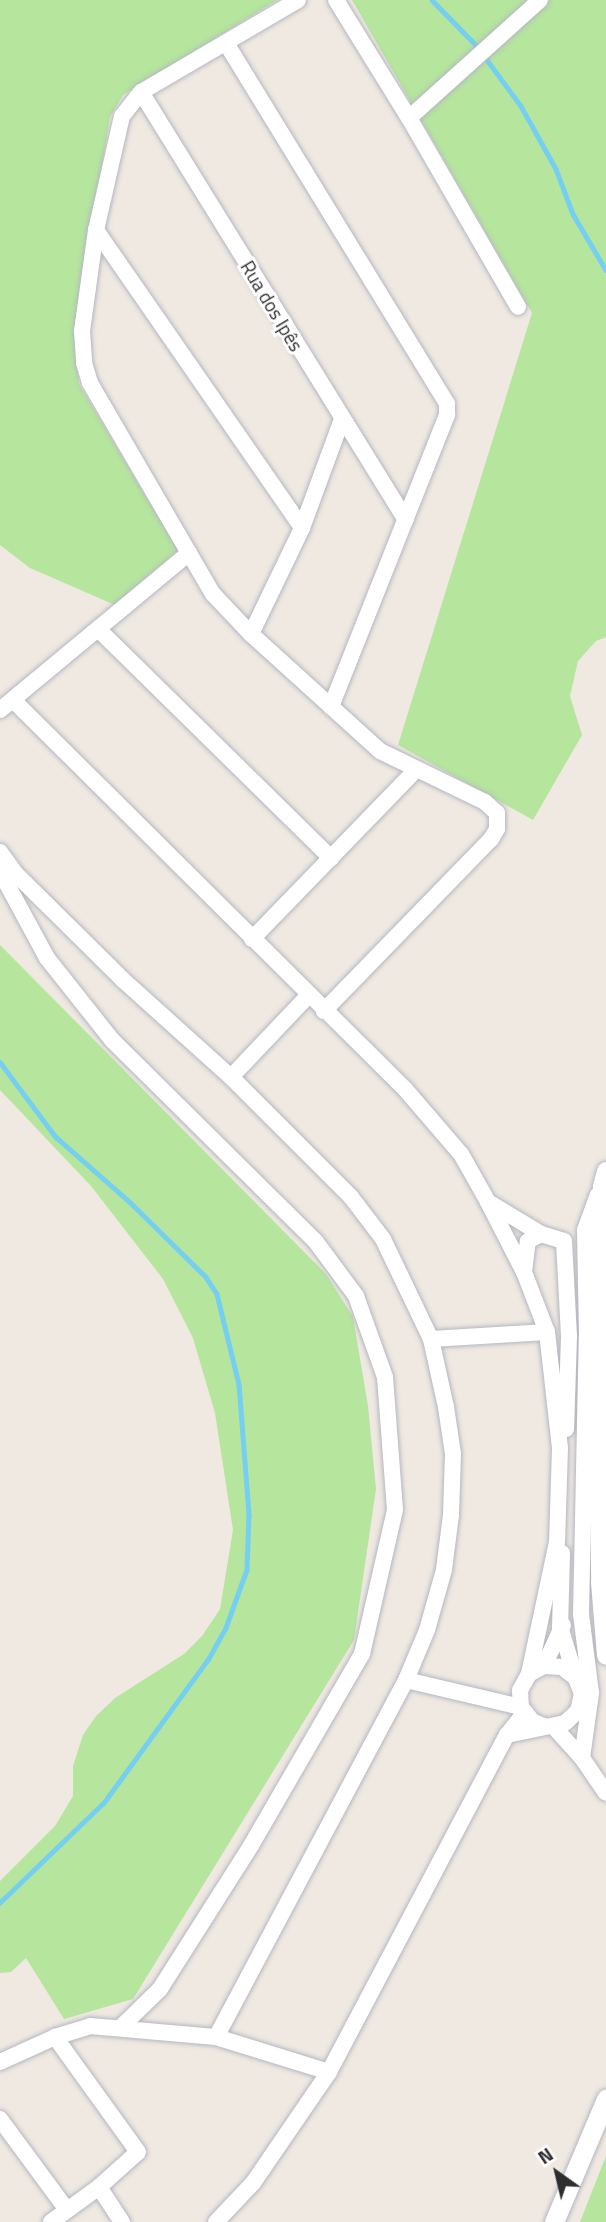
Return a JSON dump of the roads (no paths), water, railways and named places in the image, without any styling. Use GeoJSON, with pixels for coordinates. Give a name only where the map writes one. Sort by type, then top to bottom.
{"type":"FeatureCollection","features":[{"type":"Feature","properties":{"kind":"street"},"geometry":{"type":"LineString","coordinates":[[298,0],[141,92],[122,116],[96,230],[82,331],[84,363],[90,383],[213,593],[251,634],[380,751],[485,802],[496,813],[497,829],[324,1011]]}},
{"type":"Feature","properties":{"kind":"street"},"geometry":{"type":"LineString","coordinates":[[336,0],[409,118],[518,307]]}},
{"type":"Feature","properties":{"kind":"street"},"geometry":{"type":"LineString","coordinates":[[409,118],[540,0]]}},
{"type":"Feature","properties":{"kind":"street"},"geometry":{"type":"LineString","coordinates":[[226,43],[447,404],[447,415],[331,707]]}},
{"type":"Feature","properties":{"kind":"street","name":"Rua dos Ipês"},"geometry":{"type":"LineString","coordinates":[[141,92],[406,520]]}},
{"type":"Feature","properties":{"kind":"street"},"geometry":{"type":"LineString","coordinates":[[96,230],[302,528]]}},
{"type":"Feature","properties":{"kind":"street"},"geometry":{"type":"LineString","coordinates":[[251,634],[302,528],[342,419]]}},
{"type":"Feature","properties":{"kind":"street"},"geometry":{"type":"LineString","coordinates":[[190,553],[6,705],[252,939],[431,1118],[460,1154],[488,1202],[524,1272],[547,1332],[560,1448],[557,1542],[529,1674],[520,1690],[523,1709],[532,1721],[549,1726],[582,1758],[606,1793]]}},
{"type":"Feature","properties":{"kind":"street"},"geometry":{"type":"LineString","coordinates":[[99,629],[331,858]]}},
{"type":"Feature","properties":{"kind":"street"},"geometry":{"type":"LineString","coordinates":[[252,939],[416,770]]}},
{"type":"Feature","properties":{"kind":"street"},"geometry":{"type":"LineString","coordinates":[[0,853],[16,874],[122,979],[231,1077],[324,1167],[375,1228],[431,1339],[453,1454],[451,1515],[444,1570],[427,1630],[406,1680],[216,2037]]}},
{"type":"Feature","properties":{"kind":"street"},"geometry":{"type":"LineString","coordinates":[[0,853],[2,875],[47,958],[112,1040],[316,1242],[356,1296],[385,1377],[395,1510],[362,1654],[252,1844],[160,1989],[120,2028]]}},
{"type":"Feature","properties":{"kind":"street"},"geometry":{"type":"LineString","coordinates":[[231,1077],[308,996]]}},
{"type":"Feature","properties":{"kind":"street"},"geometry":{"type":"LineString","coordinates":[[604,1178],[585,1230],[587,1335],[606,1655]]}},
{"type":"Feature","properties":{"kind":"street"},"geometry":{"type":"LineString","coordinates":[[582,1758],[586,1694],[581,1614],[604,1178]]}},
{"type":"Feature","properties":{"kind":"street"},"geometry":{"type":"LineString","coordinates":[[488,1202],[541,1234],[564,1241],[569,1335],[560,1627],[576,1678],[586,1694]]}},
{"type":"Feature","properties":{"kind":"street"},"geometry":{"type":"LineString","coordinates":[[524,1272],[528,1241],[541,1234]]}},
{"type":"Feature","properties":{"kind":"street"},"geometry":{"type":"LineString","coordinates":[[431,1339],[547,1332]]}},
{"type":"Feature","properties":{"kind":"street"},"geometry":{"type":"LineString","coordinates":[[569,1335],[587,1335]]}},
{"type":"Feature","properties":{"kind":"street"},"geometry":{"type":"LineString","coordinates":[[544,1666],[560,1627],[581,1614],[600,1582]]}},
{"type":"Feature","properties":{"kind":"street"},"geometry":{"type":"LineString","coordinates":[[529,1674],[544,1666],[562,1667],[576,1678]]}},
{"type":"Feature","properties":{"kind":"street"},"geometry":{"type":"LineString","coordinates":[[406,1680],[523,1709]]}},
{"type":"Feature","properties":{"kind":"street"},"geometry":{"type":"LineString","coordinates":[[507,1735],[565,1723],[578,1711],[586,1694]]}},
{"type":"Feature","properties":{"kind":"street"},"geometry":{"type":"LineString","coordinates":[[216,2222],[253,2183],[329,2072],[523,1709]]}},
{"type":"Feature","properties":{"kind":"street"},"geometry":{"type":"LineString","coordinates":[[0,2062],[55,2037],[90,2026],[216,2037],[329,2072]]}},
{"type":"Feature","properties":{"kind":"street"},"geometry":{"type":"LineString","coordinates":[[51,2222],[99,2187],[138,2152],[55,2037]]}},
{"type":"Feature","properties":{"kind":"street"},"geometry":{"type":"LineString","coordinates":[[554,2222],[606,2099]]}},
{"type":"Feature","properties":{"kind":"street"},"geometry":{"type":"LineString","coordinates":[[0,2119],[67,2210]]}},
{"type":"Feature","properties":{"kind":"street"},"geometry":{"type":"LineString","coordinates":[[99,2187],[122,2222]]}},
{"type":"Feature","properties":{"kind":"waterway"},"geometry":{"type":"LineString","coordinates":[[432,0],[478,47]]}},
{"type":"Feature","properties":{"kind":"waterway"},"geometry":{"type":"LineString","coordinates":[[485,57],[521,106],[556,169],[573,214],[606,270]]}},
{"type":"Feature","properties":{"kind":"waterway"},"geometry":{"type":"LineString","coordinates":[[0,1062],[56,1137],[131,1203],[206,1277],[217,1294],[239,1384],[249,1515],[247,1570],[226,1628],[208,1660],[104,1803],[0,1903]]}}]}
